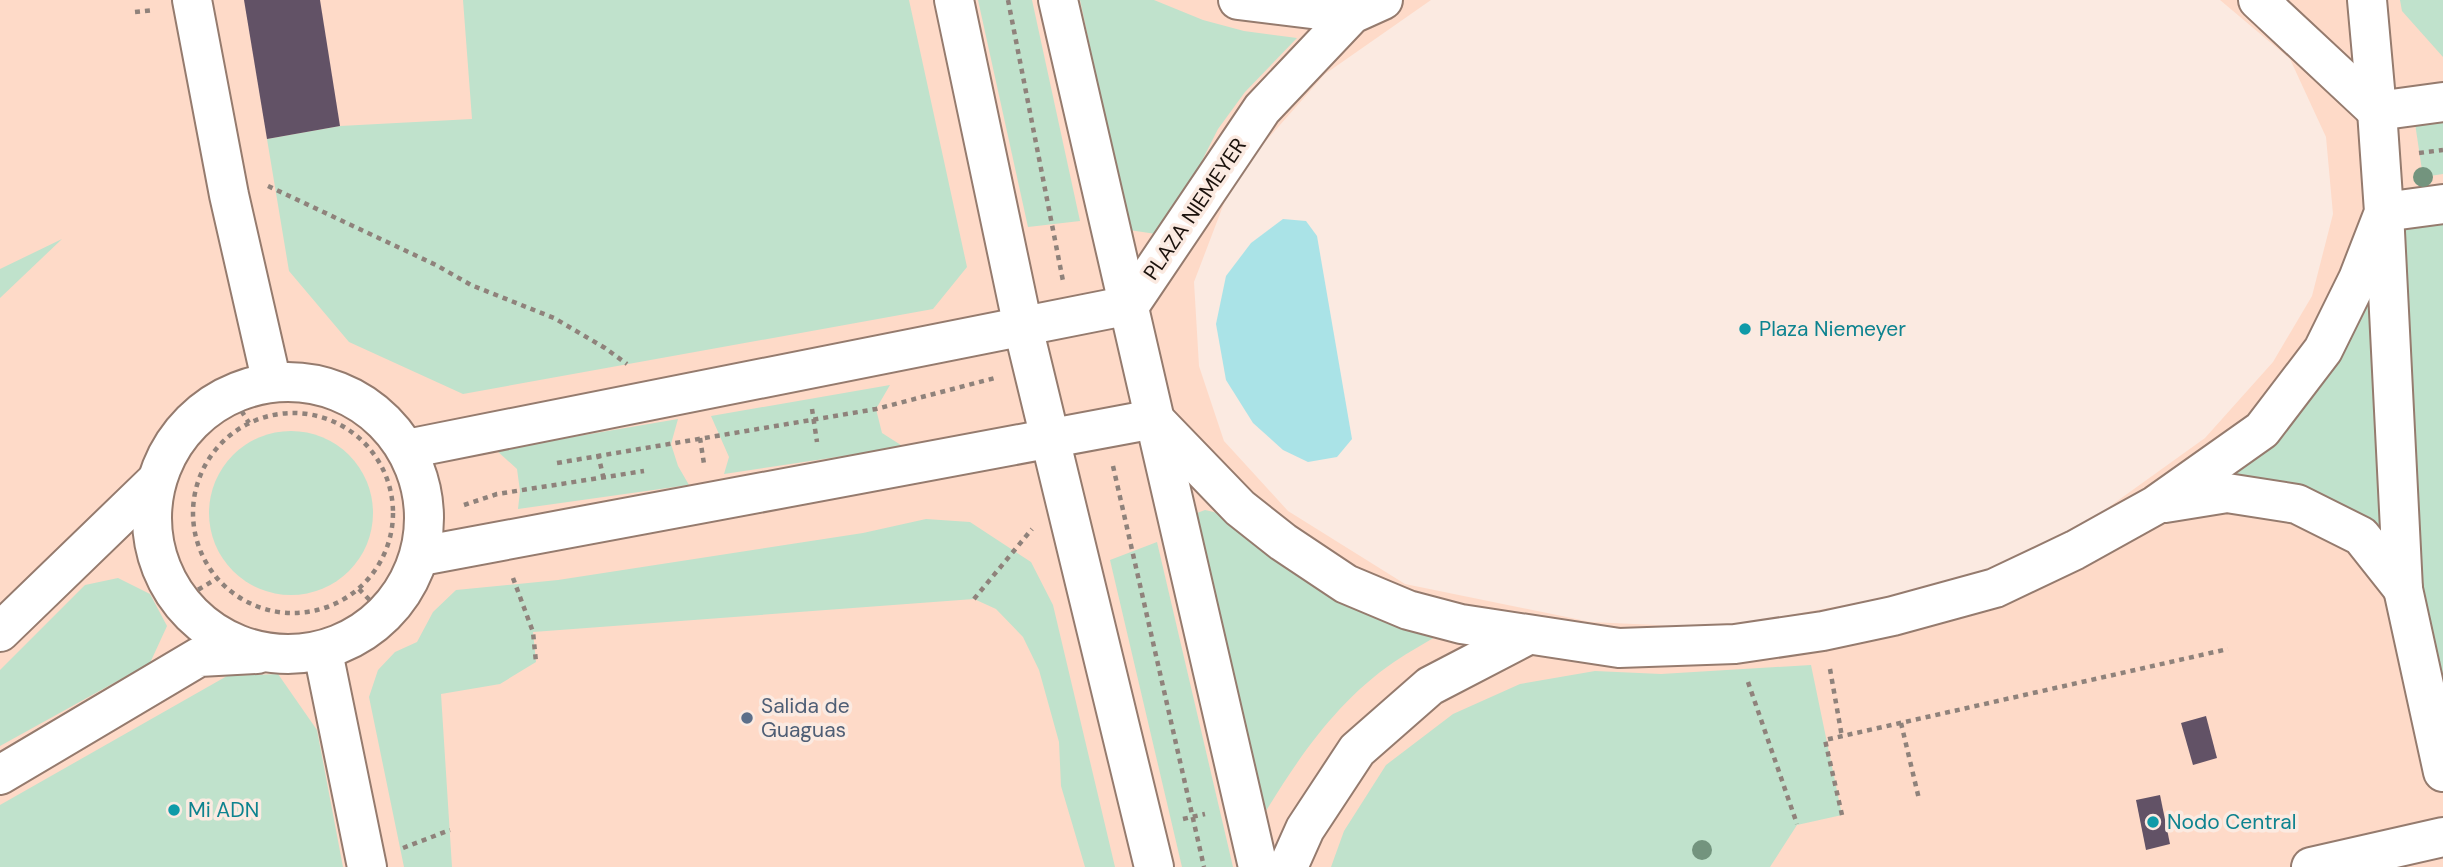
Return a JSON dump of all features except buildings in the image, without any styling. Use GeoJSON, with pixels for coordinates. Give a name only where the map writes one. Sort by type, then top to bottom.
{"type":"FeatureCollection","features":[{"type":"Feature","properties":{"kind":"street"},"geometry":{"type":"LineString","coordinates":[[192,0],[223,165],[271,379]]}},
{"type":"Feature","properties":{"kind":"street"},"geometry":{"type":"LineString","coordinates":[[954,0],[1023,327],[1154,867]]}},
{"type":"Feature","properties":{"kind":"street"},"geometry":{"type":"LineString","coordinates":[[1058,0],[1258,867]]}},
{"type":"Feature","properties":{"kind":"street"},"geometry":{"type":"LineString","coordinates":[[1238,0],[1368,7]]}},
{"type":"Feature","properties":{"kind":"street"},"geometry":{"type":"LineString","coordinates":[[2259,0],[2377,111]]}},
{"type":"Feature","properties":{"kind":"street"},"geometry":{"type":"LineString","coordinates":[[2367,0],[2384,212],[2403,589],[2443,772]]}},
{"type":"Feature","properties":{"kind":"street","name":"PLAZA NIEMEYER"},"geometry":{"type":"LineString","coordinates":[[1129,306],[1262,109],[1368,7]]}},
{"type":"Feature","properties":{"kind":"street"},"geometry":{"type":"LineString","coordinates":[[2377,111],[2443,102]]}},
{"type":"Feature","properties":{"kind":"street"},"geometry":{"type":"LineString","coordinates":[[2384,212],[2443,204]]}},
{"type":"Feature","properties":{"kind":"street"},"geometry":{"type":"LineString","coordinates":[[1154,419],[1240,508],[1283,542],[1346,584],[1408,610],[1461,624],[1619,648],[1735,644],[1823,631],[1893,616],[1994,588],[2075,550],[2156,505],[2262,430],[2323,350],[2358,279],[2384,212]]}},
{"type":"Feature","properties":{"kind":"street"},"geometry":{"type":"LineString","coordinates":[[407,449],[1129,306]]}},
{"type":"Feature","properties":{"kind":"street"},"geometry":{"type":"LineString","coordinates":[[0,632],[154,483],[183,430],[240,409],[271,379]]}},
{"type":"Feature","properties":{"kind":"street"},"geometry":{"type":"LineString","coordinates":[[0,775],[199,657],[323,652],[385,617],[421,556],[425,501],[407,449],[377,413],[336,390],[271,379]]}},
{"type":"Feature","properties":{"kind":"street"},"geometry":{"type":"LineString","coordinates":[[421,556],[1154,419]]}},
{"type":"Feature","properties":{"kind":"street"},"geometry":{"type":"LineString","coordinates":[[154,483],[155,557],[192,619],[257,654]]}},
{"type":"Feature","properties":{"kind":"street"},"geometry":{"type":"LineString","coordinates":[[2156,505],[2227,493],[2297,504],[2361,536],[2403,589]]}},
{"type":"Feature","properties":{"kind":"street"},"geometry":{"type":"LineString","coordinates":[[1288,867],[1305,829],[1357,750],[1430,686],[1528,635]]}},
{"type":"Feature","properties":{"kind":"street"},"geometry":{"type":"LineString","coordinates":[[323,652],[366,864]]}},
{"type":"Feature","properties":{"kind":"street"},"geometry":{"type":"LineString","coordinates":[[2311,867],[2443,838]]}},
{"type":"Feature","properties":{"kind":"path"},"geometry":{"type":"LineString","coordinates":[[1008,0],[1071,317]]}},
{"type":"Feature","properties":{"kind":"path"},"geometry":{"type":"LineString","coordinates":[[223,165],[436,265],[471,285],[554,317],[682,395],[701,438],[710,502]]}},
{"type":"Feature","properties":{"kind":"path"},"geometry":{"type":"LineString","coordinates":[[544,465],[876,409],[1033,369]]}},
{"type":"Feature","properties":{"kind":"path"},"geometry":{"type":"LineString","coordinates":[[805,370],[824,480]]}},
{"type":"Feature","properties":{"kind":"path"},"geometry":{"type":"LineString","coordinates":[[240,409],[261,417],[296,411],[330,418],[360,437],[382,464],[394,497],[392,532],[380,565],[359,589],[332,606],[301,613],[269,611],[240,598],[216,579],[199,551],[192,520],[194,489],[206,460],[230,433],[240,409]]}},
{"type":"Feature","properties":{"kind":"path"},"geometry":{"type":"LineString","coordinates":[[589,413],[613,520]]}},
{"type":"Feature","properties":{"kind":"path"},"geometry":{"type":"LineString","coordinates":[[1104,427],[1204,867]]}},
{"type":"Feature","properties":{"kind":"path"},"geometry":{"type":"LineString","coordinates":[[974,599],[1063,490]]}},
{"type":"Feature","properties":{"kind":"path"},"geometry":{"type":"LineString","coordinates":[[500,541],[533,632],[536,662]]}},
{"type":"Feature","properties":{"kind":"path"},"geometry":{"type":"LineString","coordinates":[[181,600],[216,579]]}},
{"type":"Feature","properties":{"kind":"path"},"geometry":{"type":"LineString","coordinates":[[359,589],[385,617]]}},
{"type":"Feature","properties":{"kind":"path"},"geometry":{"type":"LineString","coordinates":[[1823,631],[1842,737]]}},
{"type":"Feature","properties":{"kind":"path"},"geometry":{"type":"LineString","coordinates":[[1735,644],[1797,824]]}},
{"type":"Feature","properties":{"kind":"path"},"geometry":{"type":"LineString","coordinates":[[1842,815],[1825,740],[2228,649]]}},
{"type":"Feature","properties":{"kind":"path"},"geometry":{"type":"LineString","coordinates":[[1901,723],[1919,799]]}},
{"type":"Feature","properties":{"kind":"path"},"geometry":{"type":"LineString","coordinates":[[1145,826],[1244,807]]}},
{"type":"Feature","properties":{"kind":"path"},"geometry":{"type":"LineString","coordinates":[[366,864],[450,830]]}},
{"type":"Feature","properties":{"kind":"shaded area"},"geometry":{"type":"Polygon","coordinates":[[[0,0],[1431,0],[1325,74],[1234,177],[1194,282],[1199,366],[1224,441],[1288,511],[1405,584],[1591,622],[1720,628],[1932,589],[2001,566],[2095,517],[2205,438],[2273,362],[2312,296],[2333,214],[2326,137],[2290,59],[2220,0],[2443,0],[2443,867],[0,867],[0,0]]]}},
{"type":"Feature","properties":{"kind":"green space"},"geometry":{"type":"Polygon","coordinates":[[[463,0],[909,0],[967,267],[933,309],[463,394],[349,342],[289,271],[267,139],[340,126],[472,119],[463,0]]]}},
{"type":"Feature","properties":{"kind":"green space"},"geometry":{"type":"Polygon","coordinates":[[[978,0],[1032,0],[1080,221],[1028,227],[978,0]]]}},
{"type":"Feature","properties":{"kind":"green space"},"geometry":{"type":"Polygon","coordinates":[[[1080,0],[1154,0],[1203,20],[1244,31],[1297,38],[1245,92],[1218,129],[1172,220],[1156,234],[1129,230],[1080,0]]]}},
{"type":"Feature","properties":{"kind":"green space"},"geometry":{"type":"Polygon","coordinates":[[[2400,0],[2443,0],[2443,57],[2402,11],[2400,0]]]}},
{"type":"Feature","properties":{"kind":"green space"},"geometry":{"type":"Polygon","coordinates":[[[2443,119],[2443,174],[2423,177],[2415,123],[2443,119]]]}},
{"type":"Feature","properties":{"kind":"green space"},"geometry":{"type":"Polygon","coordinates":[[[2443,204],[2443,772],[2403,589],[2297,504],[2156,505],[2262,430],[2384,212],[2443,204]]]}},
{"type":"Feature","properties":{"kind":"green space"},"geometry":{"type":"Polygon","coordinates":[[[62,239],[0,298],[0,269],[62,239]]]}},
{"type":"Feature","properties":{"kind":"green space"},"geometry":{"type":"Polygon","coordinates":[[[890,385],[876,409],[882,433],[904,447],[724,474],[729,457],[711,416],[890,385]]]}},
{"type":"Feature","properties":{"kind":"green space"},"geometry":{"type":"Polygon","coordinates":[[[678,419],[671,444],[678,466],[689,485],[518,509],[520,491],[517,469],[496,450],[678,419]]]}},
{"type":"Feature","properties":{"kind":"green space"},"geometry":{"type":"Polygon","coordinates":[[[291,431],[322,437],[349,455],[367,482],[373,513],[367,544],[349,571],[322,589],[291,595],[260,589],[233,571],[215,544],[209,513],[215,482],[233,455],[260,437],[291,431]]]}},
{"type":"Feature","properties":{"kind":"green space"},"geometry":{"type":"Polygon","coordinates":[[[1205,510],[1214,512],[1312,576],[1444,631],[1394,662],[1354,694],[1305,752],[1263,816],[1193,520],[1197,513],[1205,510]]]}},
{"type":"Feature","properties":{"kind":"green space"},"geometry":{"type":"Polygon","coordinates":[[[926,519],[970,522],[1031,562],[1053,605],[1115,867],[1085,867],[1061,786],[1059,742],[1039,670],[1023,637],[996,609],[974,599],[533,632],[536,662],[500,684],[441,694],[452,867],[404,867],[369,697],[378,670],[395,652],[417,642],[433,612],[456,590],[558,580],[863,533],[926,519]]]}},
{"type":"Feature","properties":{"kind":"green space"},"geometry":{"type":"Polygon","coordinates":[[[1157,542],[1233,867],[1182,867],[1110,560],[1157,542]]]}},
{"type":"Feature","properties":{"kind":"green space"},"geometry":{"type":"Polygon","coordinates":[[[118,578],[150,594],[167,626],[150,663],[0,746],[0,670],[85,585],[118,578]]]}},
{"type":"Feature","properties":{"kind":"green space"},"geometry":{"type":"Polygon","coordinates":[[[1811,665],[1842,815],[1797,825],[1770,867],[1331,867],[1344,831],[1386,765],[1453,714],[1520,684],[1595,671],[1661,674],[1811,665]]]}},
{"type":"Feature","properties":{"kind":"green space"},"geometry":{"type":"Polygon","coordinates":[[[278,674],[317,730],[343,867],[0,867],[0,805],[227,676],[278,674]]]}},
{"type":"Feature","properties":{"kind":"water"},"geometry":{"type":"Polygon","coordinates":[[[1283,219],[1306,221],[1317,236],[1352,439],[1337,457],[1308,462],[1283,450],[1253,423],[1226,380],[1216,324],[1226,276],[1251,243],[1283,219]]]}},
{"type":"Feature","properties":{"kind":"place","name":"Plaza Niemeyer"},"geometry":{"type":"Point","coordinates":[1745,329]}},
{"type":"Feature","properties":{"kind":"place","name":"Salida de Guaguas"},"geometry":{"type":"Point","coordinates":[747,718]}},
{"type":"Feature","properties":{"kind":"place","name":"Mi ADN"},"geometry":{"type":"Point","coordinates":[174,810]}},
{"type":"Feature","properties":{"kind":"place","name":"Nodo Central"},"geometry":{"type":"Point","coordinates":[2153,822]}}]}
